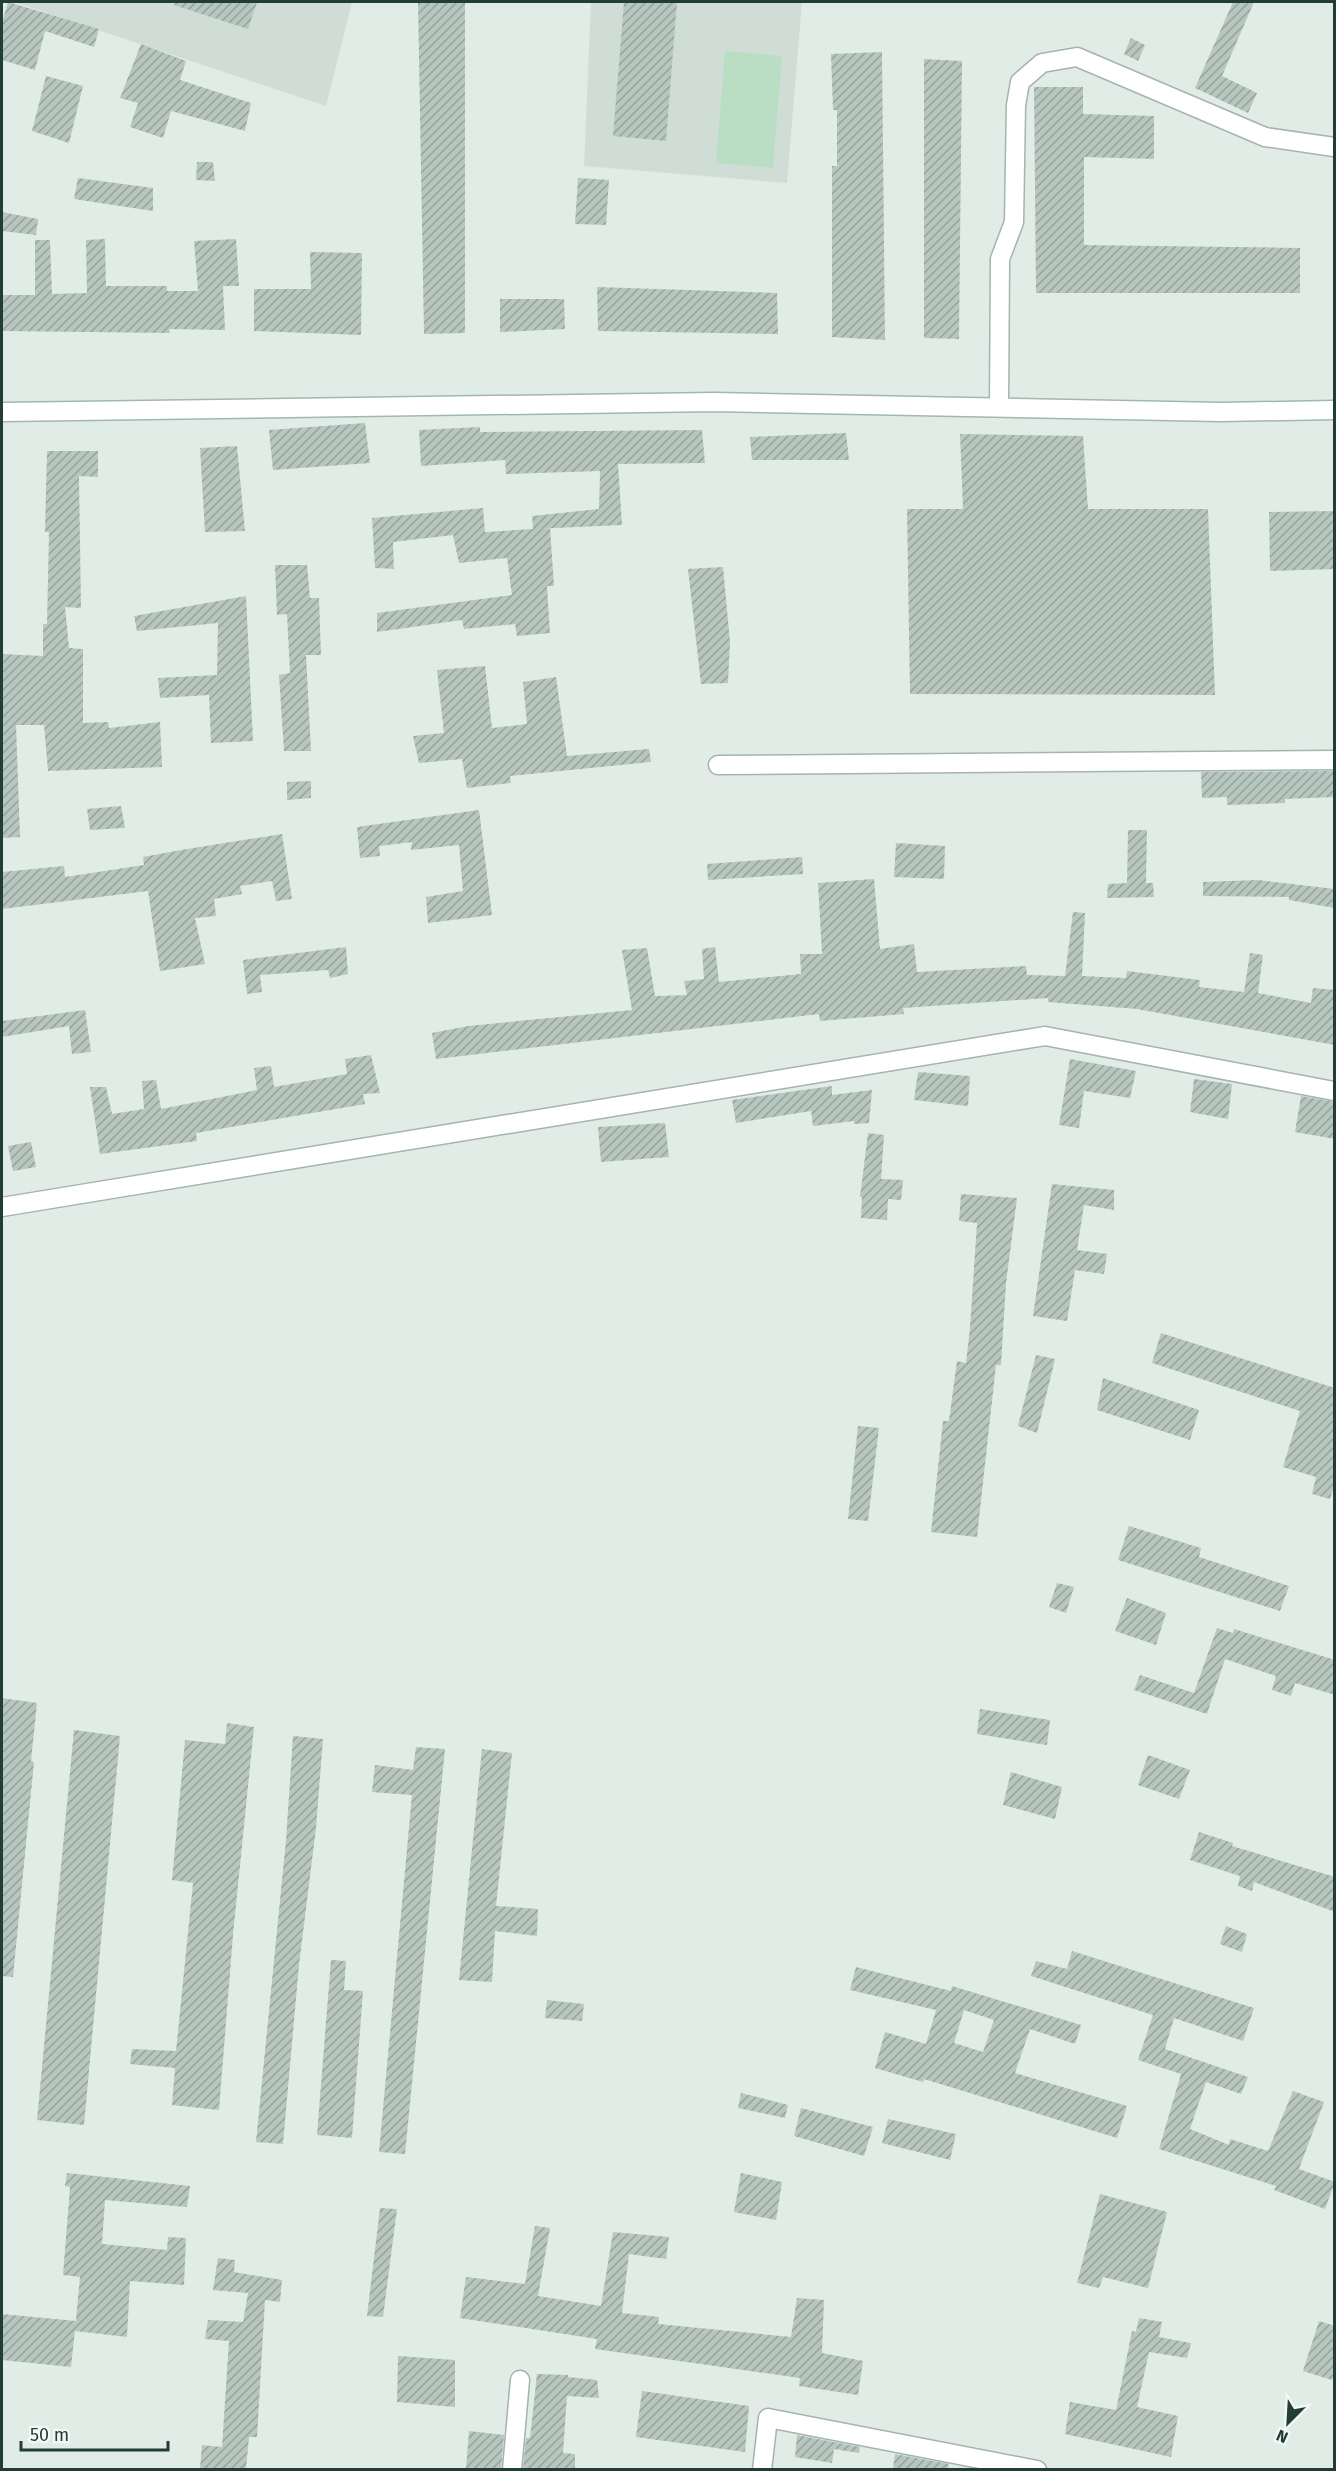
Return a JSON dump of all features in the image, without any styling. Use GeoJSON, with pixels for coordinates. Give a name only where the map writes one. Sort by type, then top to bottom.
{"type":"FeatureCollection","features":[{"type":"Feature","properties":{"kind":"street"},"geometry":{"type":"LineString","coordinates":[[999,407],[1000,258],[1014,222],[1016,105],[1020,82],[1042,63],[1077,57],[1265,137],[1335,147]]}},
{"type":"Feature","properties":{"kind":"street"},"geometry":{"type":"LineString","coordinates":[[2,412],[714,402],[1221,412],[1335,410]]}},
{"type":"Feature","properties":{"kind":"street"},"geometry":{"type":"LineString","coordinates":[[718,765],[1335,760]]}},
{"type":"Feature","properties":{"kind":"street"},"geometry":{"type":"LineString","coordinates":[[2,1207],[1045,1036],[1335,1091]]}},
{"type":"Feature","properties":{"kind":"street"},"geometry":{"type":"LineString","coordinates":[[512,2469],[520,2380]]}},
{"type":"Feature","properties":{"kind":"street"},"geometry":{"type":"LineString","coordinates":[[762,2469],[768,2418],[1037,2469]]}},
{"type":"Feature","properties":{"kind":"shaded area"},"geometry":{"type":"Polygon","coordinates":[[[14,2],[352,2],[326,106],[14,2]]]}},
{"type":"Feature","properties":{"kind":"shaded area"},"geometry":{"type":"Polygon","coordinates":[[[591,2],[802,2],[787,183],[584,166],[591,2]]]}},
{"type":"Feature","properties":{"kind":"green space"},"geometry":{"type":"Polygon","coordinates":[[[725,51],[782,56],[773,168],[716,163],[725,51]]]}},
{"type":"Feature","properties":{"kind":"building"},"geometry":{"type":"Polygon","coordinates":[[[8,2],[99,29],[94,47],[45,31],[35,70],[2,60],[2,23],[8,2]]]}},
{"type":"Feature","properties":{"kind":"building"},"geometry":{"type":"Polygon","coordinates":[[[175,2],[257,2],[248,29],[174,5],[175,2]]]}},
{"type":"Feature","properties":{"kind":"building"},"geometry":{"type":"Polygon","coordinates":[[[418,2],[465,2],[465,333],[424,334],[418,2]]]}},
{"type":"Feature","properties":{"kind":"building"},"geometry":{"type":"Polygon","coordinates":[[[624,2],[677,2],[666,141],[613,136],[624,2]]]}},
{"type":"Feature","properties":{"kind":"building"},"geometry":{"type":"Polygon","coordinates":[[[1233,2],[1254,2],[1222,76],[1257,93],[1248,113],[1195,88],[1233,2]]]}},
{"type":"Feature","properties":{"kind":"building"},"geometry":{"type":"Polygon","coordinates":[[[1131,38],[1145,45],[1138,61],[1124,54],[1131,38]]]}},
{"type":"Feature","properties":{"kind":"building"},"geometry":{"type":"Polygon","coordinates":[[[141,44],[186,61],[180,80],[251,103],[245,131],[171,111],[163,138],[130,127],[138,103],[120,98],[141,44]]]}},
{"type":"Feature","properties":{"kind":"building"},"geometry":{"type":"Polygon","coordinates":[[[882,52],[885,340],[832,337],[832,166],[837,166],[837,110],[833,110],[831,54],[882,52]]]}},
{"type":"Feature","properties":{"kind":"building"},"geometry":{"type":"Polygon","coordinates":[[[924,59],[962,61],[959,339],[924,338],[924,59]]]}},
{"type":"Feature","properties":{"kind":"building"},"geometry":{"type":"Polygon","coordinates":[[[46,76],[83,86],[69,143],[32,131],[46,76]]]}},
{"type":"Feature","properties":{"kind":"building"},"geometry":{"type":"Polygon","coordinates":[[[1034,87],[1083,87],[1083,114],[1154,116],[1154,159],[1084,157],[1084,245],[1300,248],[1300,293],[1036,293],[1034,87]]]}},
{"type":"Feature","properties":{"kind":"building"},"geometry":{"type":"Polygon","coordinates":[[[197,162],[213,162],[215,181],[196,180],[197,162]]]}},
{"type":"Feature","properties":{"kind":"building"},"geometry":{"type":"Polygon","coordinates":[[[78,178],[153,188],[153,211],[74,199],[78,178]]]}},
{"type":"Feature","properties":{"kind":"building"},"geometry":{"type":"Polygon","coordinates":[[[578,178],[609,180],[606,225],[575,224],[578,178]]]}},
{"type":"Feature","properties":{"kind":"building"},"geometry":{"type":"Polygon","coordinates":[[[2,212],[38,219],[36,235],[2,231],[2,212]]]}},
{"type":"Feature","properties":{"kind":"building"},"geometry":{"type":"Polygon","coordinates":[[[105,239],[106,286],[167,286],[167,291],[198,291],[194,241],[236,239],[239,286],[223,286],[225,330],[169,329],[170,333],[2,331],[2,295],[35,295],[35,240],[50,240],[52,294],[87,293],[86,240],[105,239]]]}},
{"type":"Feature","properties":{"kind":"building"},"geometry":{"type":"Polygon","coordinates":[[[310,252],[362,253],[361,335],[254,331],[254,289],[311,289],[310,252]]]}},
{"type":"Feature","properties":{"kind":"building"},"geometry":{"type":"Polygon","coordinates":[[[597,287],[777,293],[778,334],[598,331],[597,287]]]}},
{"type":"Feature","properties":{"kind":"building"},"geometry":{"type":"Polygon","coordinates":[[[500,299],[564,299],[565,329],[500,332],[500,299]]]}},
{"type":"Feature","properties":{"kind":"building"},"geometry":{"type":"Polygon","coordinates":[[[365,423],[370,463],[273,470],[269,430],[365,423]]]}},
{"type":"Feature","properties":{"kind":"building"},"geometry":{"type":"Polygon","coordinates":[[[480,427],[480,432],[702,430],[705,463],[618,464],[622,525],[533,529],[532,516],[599,509],[600,471],[506,474],[505,460],[421,466],[419,430],[480,427]]]}},
{"type":"Feature","properties":{"kind":"building"},"geometry":{"type":"Polygon","coordinates":[[[846,433],[849,460],[752,460],[750,437],[846,433]]]}},
{"type":"Feature","properties":{"kind":"building"},"geometry":{"type":"Polygon","coordinates":[[[960,434],[1083,436],[1088,509],[1208,509],[1215,695],[910,694],[907,509],[963,509],[960,434]]]}},
{"type":"Feature","properties":{"kind":"building"},"geometry":{"type":"Polygon","coordinates":[[[237,446],[245,531],[205,532],[200,448],[237,446]]]}},
{"type":"Feature","properties":{"kind":"building"},"geometry":{"type":"Polygon","coordinates":[[[47,451],[98,451],[98,477],[79,476],[81,608],[65,607],[69,648],[83,649],[83,723],[108,722],[109,728],[160,722],[162,767],[48,771],[44,725],[16,725],[20,837],[2,838],[2,654],[43,656],[43,624],[47,624],[49,532],[45,532],[47,451]]]}},
{"type":"Feature","properties":{"kind":"building"},"geometry":{"type":"Polygon","coordinates":[[[483,508],[485,532],[550,528],[554,586],[547,586],[550,633],[517,636],[515,624],[464,629],[462,620],[377,632],[377,613],[512,595],[507,558],[459,563],[453,535],[393,542],[394,569],[375,568],[372,518],[483,508]]]}},
{"type":"Feature","properties":{"kind":"building"},"geometry":{"type":"Polygon","coordinates":[[[1335,511],[1335,569],[1270,571],[1269,512],[1335,511]]]}},
{"type":"Feature","properties":{"kind":"building"},"geometry":{"type":"Polygon","coordinates":[[[275,565],[307,565],[310,598],[319,598],[321,655],[306,655],[311,751],[284,751],[279,675],[290,673],[287,614],[277,615],[275,565]]]}},
{"type":"Feature","properties":{"kind":"building"},"geometry":{"type":"Polygon","coordinates":[[[723,567],[730,642],[728,683],[701,684],[688,569],[723,567]]]}},
{"type":"Feature","properties":{"kind":"building"},"geometry":{"type":"Polygon","coordinates":[[[246,596],[253,741],[211,743],[209,695],[160,698],[158,678],[217,675],[218,623],[137,631],[134,616],[246,596]]]}},
{"type":"Feature","properties":{"kind":"building"},"geometry":{"type":"Polygon","coordinates":[[[485,666],[492,728],[527,724],[523,682],[556,677],[567,756],[649,749],[651,762],[510,776],[511,783],[467,788],[462,759],[419,763],[413,736],[444,733],[437,670],[485,666]]]}},
{"type":"Feature","properties":{"kind":"building"},"geometry":{"type":"Polygon","coordinates":[[[1335,771],[1335,797],[1285,799],[1285,803],[1227,805],[1227,797],[1202,798],[1201,772],[1335,771]]]}},
{"type":"Feature","properties":{"kind":"building"},"geometry":{"type":"Polygon","coordinates":[[[311,781],[311,798],[287,800],[287,782],[311,781]]]}},
{"type":"Feature","properties":{"kind":"building"},"geometry":{"type":"Polygon","coordinates":[[[121,806],[125,828],[90,830],[87,809],[121,806]]]}},
{"type":"Feature","properties":{"kind":"building"},"geometry":{"type":"Polygon","coordinates":[[[479,810],[492,915],[428,923],[426,897],[463,891],[459,845],[411,850],[412,842],[379,846],[380,856],[360,858],[357,827],[479,810]]]}},
{"type":"Feature","properties":{"kind":"building"},"geometry":{"type":"Polygon","coordinates":[[[1128,830],[1147,830],[1146,883],[1153,883],[1154,897],[1107,898],[1108,884],[1127,883],[1128,830]]]}},
{"type":"Feature","properties":{"kind":"building"},"geometry":{"type":"Polygon","coordinates":[[[282,834],[292,899],[276,901],[272,881],[240,886],[242,894],[214,899],[216,916],[195,918],[205,964],[160,971],[148,891],[2,909],[2,872],[64,866],[65,877],[144,865],[143,857],[282,834]]]}},
{"type":"Feature","properties":{"kind":"building"},"geometry":{"type":"Polygon","coordinates":[[[896,843],[945,846],[944,879],[894,877],[896,843]]]}},
{"type":"Feature","properties":{"kind":"building"},"geometry":{"type":"Polygon","coordinates":[[[802,857],[803,874],[708,880],[707,864],[802,857]]]}},
{"type":"Feature","properties":{"kind":"building"},"geometry":{"type":"Polygon","coordinates":[[[874,879],[880,949],[914,944],[917,972],[1026,966],[1027,975],[1065,976],[1073,912],[1085,913],[1082,976],[1126,978],[1127,971],[1200,980],[1199,987],[1244,992],[1250,953],[1263,955],[1258,993],[1311,1003],[1313,988],[1335,990],[1335,1045],[1137,1009],[1048,1002],[1048,998],[903,1008],[904,1014],[820,1021],[819,1014],[436,1059],[432,1033],[468,1026],[632,1010],[622,950],[647,948],[655,996],[687,995],[684,981],[704,979],[702,949],[715,947],[719,982],[801,974],[800,954],[822,954],[818,883],[874,879]]]}},
{"type":"Feature","properties":{"kind":"building"},"geometry":{"type":"Polygon","coordinates":[[[1258,880],[1335,889],[1335,908],[1289,900],[1289,897],[1203,896],[1203,882],[1258,880]]]}},
{"type":"Feature","properties":{"kind":"building"},"geometry":{"type":"Polygon","coordinates":[[[346,947],[348,974],[330,978],[328,970],[260,975],[262,992],[247,994],[243,960],[346,947]]]}},
{"type":"Feature","properties":{"kind":"building"},"geometry":{"type":"Polygon","coordinates":[[[85,1010],[91,1052],[72,1054],[69,1026],[2,1037],[2,1021],[85,1010]]]}},
{"type":"Feature","properties":{"kind":"building"},"geometry":{"type":"Polygon","coordinates":[[[371,1055],[380,1093],[363,1094],[365,1104],[196,1133],[197,1141],[100,1154],[90,1087],[106,1087],[112,1114],[144,1109],[142,1081],[156,1080],[161,1109],[257,1090],[254,1068],[271,1066],[274,1087],[347,1074],[345,1059],[371,1055]]]}},
{"type":"Feature","properties":{"kind":"building"},"geometry":{"type":"Polygon","coordinates":[[[1070,1059],[1136,1071],[1130,1098],[1084,1091],[1079,1128],[1059,1125],[1070,1059]]]}},
{"type":"Feature","properties":{"kind":"building"},"geometry":{"type":"Polygon","coordinates":[[[918,1072],[970,1076],[968,1106],[914,1100],[918,1072]]]}},
{"type":"Feature","properties":{"kind":"building"},"geometry":{"type":"Polygon","coordinates":[[[1194,1079],[1232,1084],[1228,1119],[1190,1112],[1194,1079]]]}},
{"type":"Feature","properties":{"kind":"building"},"geometry":{"type":"Polygon","coordinates":[[[832,1086],[832,1095],[872,1090],[869,1123],[854,1124],[854,1121],[813,1126],[811,1111],[736,1123],[732,1100],[832,1086]]]}},
{"type":"Feature","properties":{"kind":"building"},"geometry":{"type":"Polygon","coordinates":[[[1301,1096],[1335,1102],[1335,1139],[1295,1132],[1301,1096]]]}},
{"type":"Feature","properties":{"kind":"building"},"geometry":{"type":"Polygon","coordinates":[[[665,1123],[669,1157],[601,1162],[598,1127],[665,1123]]]}},
{"type":"Feature","properties":{"kind":"building"},"geometry":{"type":"Polygon","coordinates":[[[868,1133],[884,1135],[881,1179],[903,1180],[901,1200],[888,1199],[887,1220],[861,1218],[862,1197],[860,1197],[868,1133]]]}},
{"type":"Feature","properties":{"kind":"building"},"geometry":{"type":"Polygon","coordinates":[[[31,1142],[36,1167],[13,1171],[8,1146],[31,1142]]]}},
{"type":"Feature","properties":{"kind":"building"},"geometry":{"type":"Polygon","coordinates":[[[1052,1184],[1114,1190],[1114,1210],[1084,1205],[1077,1250],[1107,1254],[1104,1274],[1075,1270],[1067,1321],[1033,1316],[1052,1184]]]}},
{"type":"Feature","properties":{"kind":"building"},"geometry":{"type":"Polygon","coordinates":[[[961,1194],[1017,1198],[1006,1283],[1001,1365],[996,1365],[977,1537],[931,1532],[943,1421],[949,1421],[957,1361],[966,1363],[970,1328],[977,1223],[959,1221],[961,1194]]]}},
{"type":"Feature","properties":{"kind":"building"},"geometry":{"type":"Polygon","coordinates":[[[1161,1333],[1335,1388],[1335,1483],[1330,1499],[1312,1494],[1316,1477],[1283,1467],[1300,1411],[1152,1363],[1161,1333]]]}},
{"type":"Feature","properties":{"kind":"building"},"geometry":{"type":"Polygon","coordinates":[[[1036,1355],[1055,1359],[1037,1433],[1018,1426],[1036,1355]]]}},
{"type":"Feature","properties":{"kind":"building"},"geometry":{"type":"Polygon","coordinates":[[[1103,1378],[1199,1410],[1190,1440],[1097,1410],[1103,1378]]]}},
{"type":"Feature","properties":{"kind":"building"},"geometry":{"type":"Polygon","coordinates":[[[858,1426],[879,1428],[868,1521],[848,1519],[858,1426]]]}},
{"type":"Feature","properties":{"kind":"building"},"geometry":{"type":"Polygon","coordinates":[[[1129,1526],[1201,1548],[1199,1557],[1289,1586],[1280,1611],[1118,1560],[1129,1526]]]}},
{"type":"Feature","properties":{"kind":"building"},"geometry":{"type":"Polygon","coordinates":[[[1057,1583],[1074,1587],[1066,1613],[1049,1607],[1057,1583]]]}},
{"type":"Feature","properties":{"kind":"building"},"geometry":{"type":"Polygon","coordinates":[[[1127,1598],[1166,1613],[1156,1645],[1115,1631],[1127,1598]]]}},
{"type":"Feature","properties":{"kind":"building"},"geometry":{"type":"Polygon","coordinates":[[[1217,1628],[1233,1633],[1234,1629],[1335,1660],[1335,1695],[1295,1683],[1291,1696],[1272,1690],[1276,1676],[1225,1659],[1207,1714],[1134,1690],[1140,1675],[1194,1693],[1217,1628]]]}},
{"type":"Feature","properties":{"kind":"building"},"geometry":{"type":"Polygon","coordinates":[[[2,1698],[37,1703],[31,1761],[34,1762],[13,1977],[2,1976],[2,1698]]]}},
{"type":"Feature","properties":{"kind":"building"},"geometry":{"type":"Polygon","coordinates":[[[980,1709],[1050,1720],[1047,1745],[977,1734],[980,1709]]]}},
{"type":"Feature","properties":{"kind":"building"},"geometry":{"type":"Polygon","coordinates":[[[227,1723],[254,1727],[233,1935],[219,2110],[172,2105],[175,2068],[130,2064],[132,2049],[176,2051],[193,1883],[172,1880],[185,1740],[225,1744],[227,1723]]]}},
{"type":"Feature","properties":{"kind":"building"},"geometry":{"type":"Polygon","coordinates":[[[74,1730],[120,1736],[84,2125],[37,2120],[74,1730]]]}},
{"type":"Feature","properties":{"kind":"building"},"geometry":{"type":"Polygon","coordinates":[[[293,1736],[323,1739],[283,2144],[256,2142],[286,1840],[293,1736]]]}},
{"type":"Feature","properties":{"kind":"building"},"geometry":{"type":"Polygon","coordinates":[[[416,1747],[445,1749],[405,2154],[379,2152],[412,1795],[372,1792],[375,1765],[413,1770],[416,1747]]]}},
{"type":"Feature","properties":{"kind":"building"},"geometry":{"type":"Polygon","coordinates":[[[482,1749],[512,1753],[496,1906],[538,1909],[537,1936],[495,1931],[492,1982],[459,1980],[482,1749]]]}},
{"type":"Feature","properties":{"kind":"building"},"geometry":{"type":"Polygon","coordinates":[[[1148,1755],[1190,1770],[1179,1799],[1138,1785],[1148,1755]]]}},
{"type":"Feature","properties":{"kind":"building"},"geometry":{"type":"Polygon","coordinates":[[[1011,1772],[1062,1787],[1055,1819],[1003,1805],[1011,1772]]]}},
{"type":"Feature","properties":{"kind":"building"},"geometry":{"type":"Polygon","coordinates":[[[1199,1832],[1233,1843],[1232,1846],[1335,1877],[1335,1912],[1254,1882],[1252,1891],[1238,1886],[1240,1876],[1190,1860],[1199,1832]]]}},
{"type":"Feature","properties":{"kind":"building"},"geometry":{"type":"Polygon","coordinates":[[[1226,1926],[1247,1934],[1242,1952],[1220,1944],[1226,1926]]]}},
{"type":"Feature","properties":{"kind":"building"},"geometry":{"type":"Polygon","coordinates":[[[1072,1951],[1254,2008],[1243,2041],[1174,2018],[1165,2049],[1248,2077],[1241,2094],[1206,2082],[1190,2129],[1229,2145],[1230,2139],[1268,2151],[1293,2091],[1324,2102],[1299,2169],[1335,2182],[1325,2209],[1274,2190],[1276,2186],[1159,2149],[1181,2074],[1138,2060],[1153,2015],[1031,1976],[1036,1961],[1067,1969],[1072,1951]]]}},
{"type":"Feature","properties":{"kind":"building"},"geometry":{"type":"Polygon","coordinates":[[[331,1960],[346,1961],[344,1990],[363,1991],[352,2138],[317,2135],[331,1960]]]}},
{"type":"Feature","properties":{"kind":"building"},"geometry":{"type":"Polygon","coordinates":[[[856,1967],[951,1991],[952,1986],[1081,2025],[1075,2044],[1030,2029],[1015,2073],[1127,2106],[1117,2138],[924,2079],[923,2082],[875,2068],[885,2032],[926,2044],[936,2010],[850,1990],[856,1967]],[[964,2010],[954,2043],[983,2052],[994,2020],[964,2010]]]}},
{"type":"Feature","properties":{"kind":"building"},"geometry":{"type":"Polygon","coordinates":[[[547,2000],[584,2004],[582,2021],[545,2018],[547,2000]]]}},
{"type":"Feature","properties":{"kind":"building"},"geometry":{"type":"Polygon","coordinates":[[[741,2093],[788,2105],[785,2118],[738,2108],[741,2093]]]}},
{"type":"Feature","properties":{"kind":"building"},"geometry":{"type":"Polygon","coordinates":[[[801,2108],[873,2127],[864,2156],[794,2136],[801,2108]]]}},
{"type":"Feature","properties":{"kind":"building"},"geometry":{"type":"Polygon","coordinates":[[[888,2119],[956,2134],[950,2160],[882,2143],[888,2119]]]}},
{"type":"Feature","properties":{"kind":"building"},"geometry":{"type":"Polygon","coordinates":[[[67,2173],[190,2186],[187,2207],[105,2200],[102,2244],[167,2250],[168,2237],[186,2238],[184,2285],[130,2281],[127,2337],[75,2331],[80,2277],[63,2275],[70,2187],[65,2186],[67,2173]]]}},
{"type":"Feature","properties":{"kind":"building"},"geometry":{"type":"Polygon","coordinates":[[[741,2173],[782,2182],[776,2220],[734,2212],[741,2173]]]}},
{"type":"Feature","properties":{"kind":"building"},"geometry":{"type":"Polygon","coordinates":[[[1100,2194],[1167,2212],[1148,2288],[1103,2277],[1099,2288],[1077,2283],[1100,2194]]]}},
{"type":"Feature","properties":{"kind":"building"},"geometry":{"type":"Polygon","coordinates":[[[380,2208],[397,2209],[383,2317],[367,2316],[380,2208]]]}},
{"type":"Feature","properties":{"kind":"building"},"geometry":{"type":"Polygon","coordinates":[[[535,2226],[550,2228],[538,2296],[601,2306],[613,2232],[669,2237],[666,2259],[629,2254],[622,2313],[659,2317],[658,2324],[791,2337],[797,2298],[824,2300],[822,2353],[863,2361],[858,2395],[799,2386],[800,2378],[595,2349],[597,2339],[460,2318],[466,2277],[525,2284],[535,2226]]]}},
{"type":"Feature","properties":{"kind":"building"},"geometry":{"type":"Polygon","coordinates":[[[218,2258],[235,2260],[234,2272],[282,2280],[280,2302],[265,2300],[257,2437],[249,2437],[246,2469],[200,2469],[202,2445],[222,2447],[229,2341],[205,2339],[208,2320],[243,2322],[248,2293],[213,2290],[218,2258]]]}},
{"type":"Feature","properties":{"kind":"building"},"geometry":{"type":"Polygon","coordinates":[[[2,2314],[76,2321],[71,2367],[2,2360],[2,2314]]]}},
{"type":"Feature","properties":{"kind":"building"},"geometry":{"type":"Polygon","coordinates":[[[1139,2318],[1162,2322],[1159,2337],[1191,2343],[1187,2358],[1149,2352],[1137,2407],[1178,2416],[1171,2457],[1065,2434],[1070,2402],[1116,2410],[1132,2331],[1136,2332],[1139,2318]]]}},
{"type":"Feature","properties":{"kind":"building"},"geometry":{"type":"Polygon","coordinates":[[[1319,2321],[1335,2326],[1335,2371],[1332,2380],[1303,2371],[1319,2321]]]}},
{"type":"Feature","properties":{"kind":"building"},"geometry":{"type":"Polygon","coordinates":[[[398,2356],[455,2360],[455,2407],[397,2402],[398,2356]]]}},
{"type":"Feature","properties":{"kind":"building"},"geometry":{"type":"Polygon","coordinates":[[[537,2374],[568,2375],[568,2377],[597,2380],[599,2398],[567,2396],[563,2453],[575,2454],[575,2469],[523,2469],[526,2438],[530,2438],[537,2374]]]}},
{"type":"Feature","properties":{"kind":"building"},"geometry":{"type":"Polygon","coordinates":[[[642,2391],[749,2406],[745,2452],[636,2437],[642,2391]]]}},
{"type":"Feature","properties":{"kind":"building"},"geometry":{"type":"Polygon","coordinates":[[[469,2431],[504,2435],[501,2469],[466,2469],[469,2431]]]}},
{"type":"Feature","properties":{"kind":"building"},"geometry":{"type":"Polygon","coordinates":[[[797,2435],[860,2447],[859,2453],[834,2449],[832,2463],[795,2457],[797,2435]]]}},
{"type":"Feature","properties":{"kind":"building"},"geometry":{"type":"Polygon","coordinates":[[[895,2454],[949,2464],[948,2469],[893,2469],[895,2454]]]}}]}
